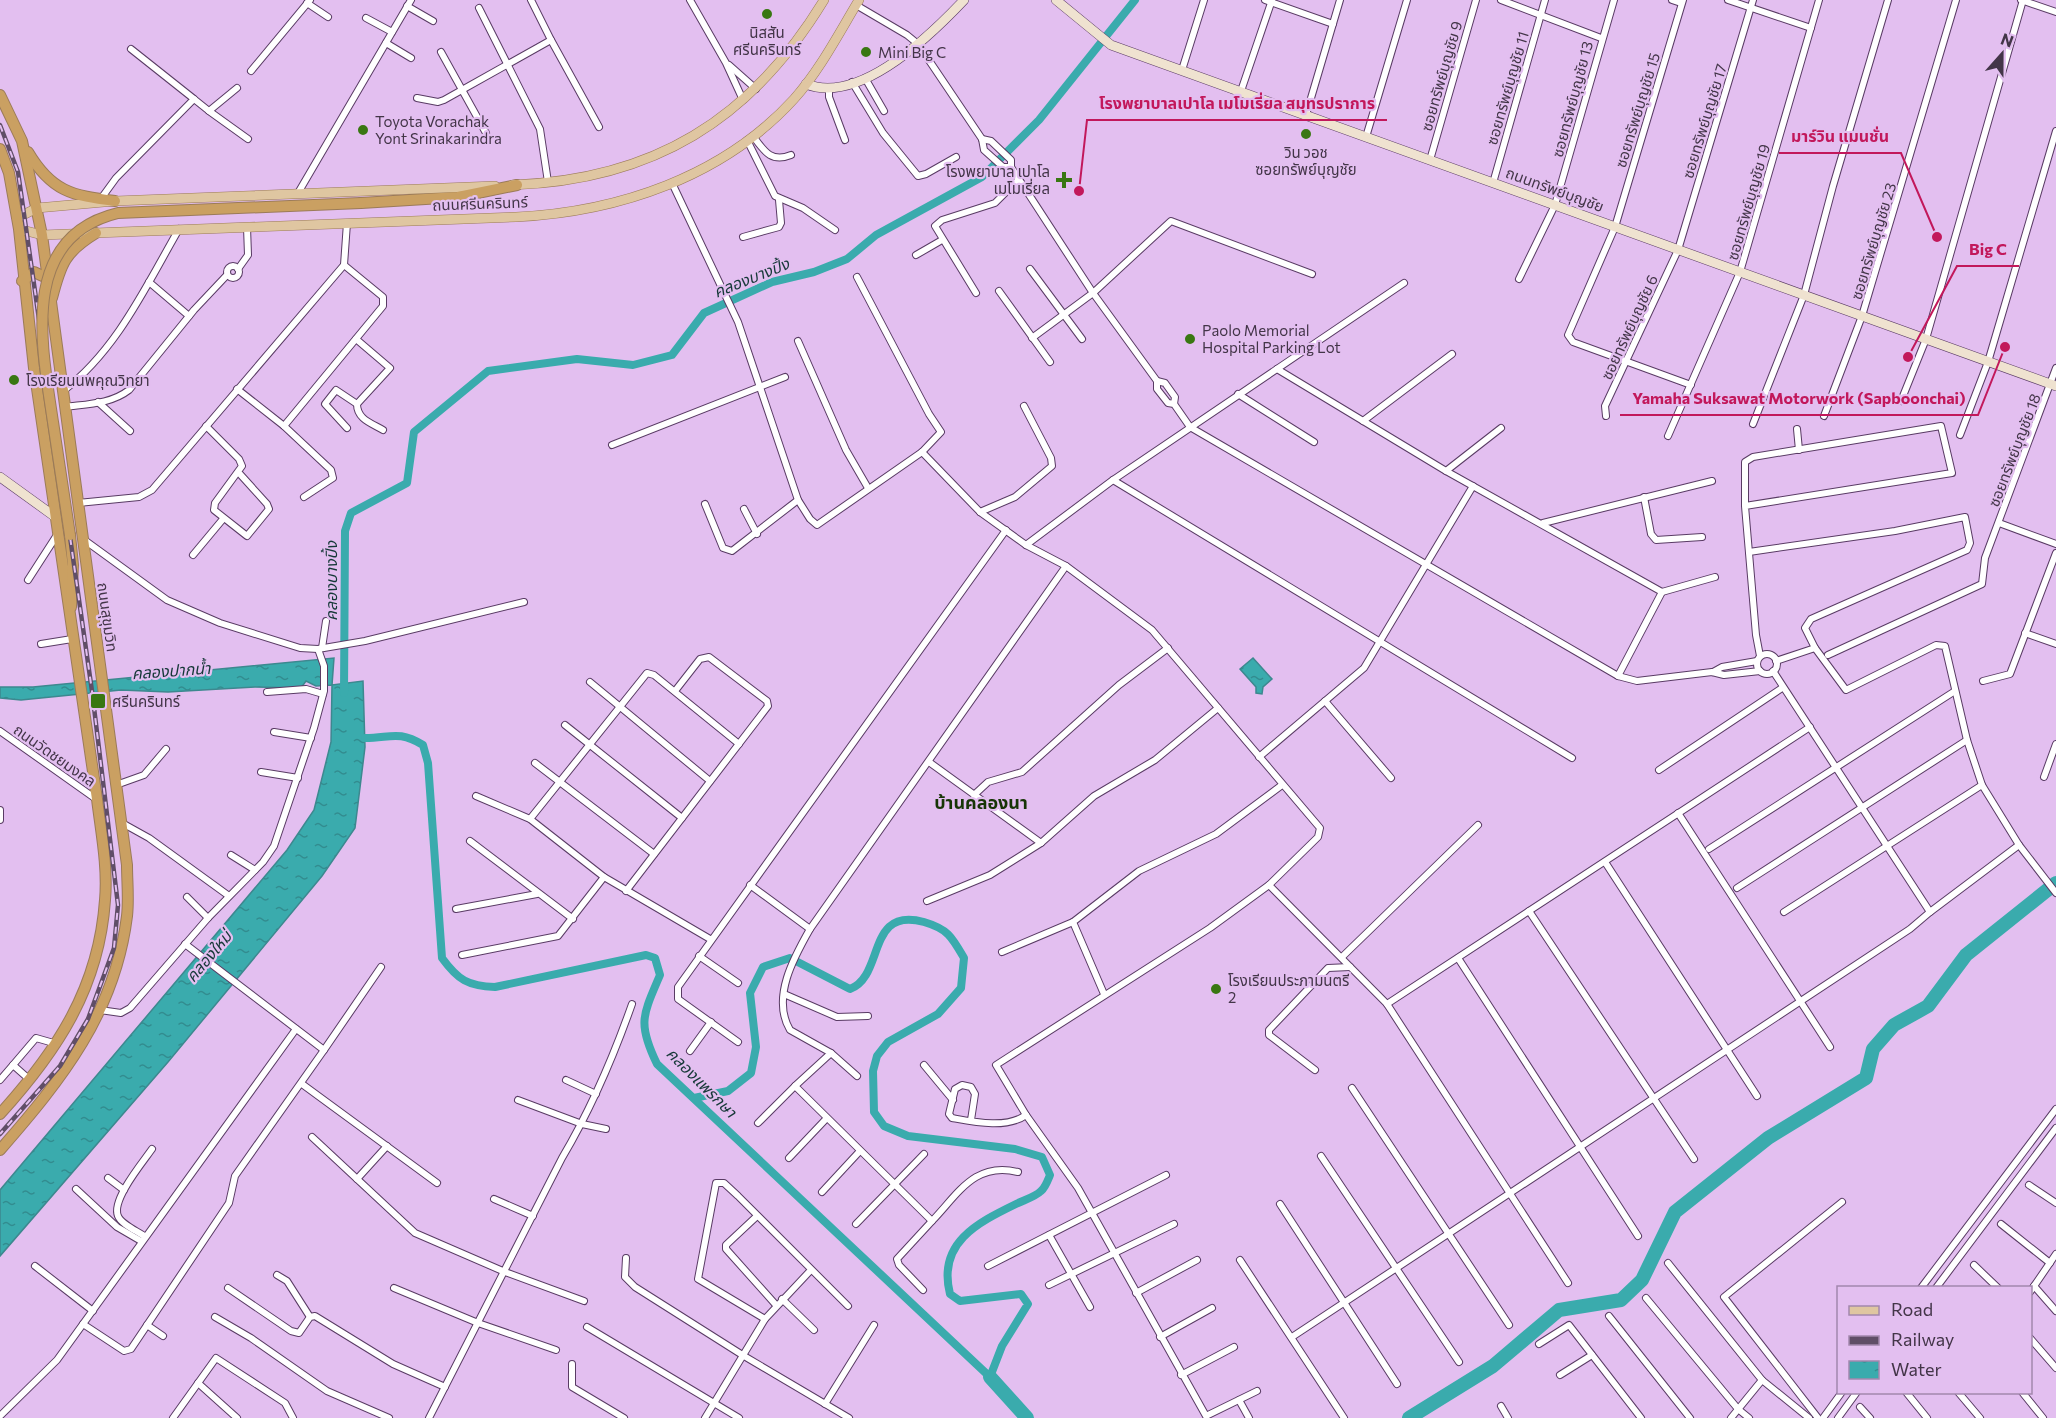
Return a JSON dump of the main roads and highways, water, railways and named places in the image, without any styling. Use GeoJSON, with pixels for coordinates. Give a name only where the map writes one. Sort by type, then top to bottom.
{"type":"FeatureCollection","features":[{"type":"Feature","properties":{"kind":"highway","name":"ถนนสุขุมวิท"},"geometry":{"type":"LineString","coordinates":[[0,95],[22,141],[42,235],[127,865],[127,914],[122,946],[100,1010],[75,1058],[59,1082],[0,1150]]}},
{"type":"Feature","properties":{"kind":"highway"},"geometry":{"type":"LineString","coordinates":[[0,149],[14,154],[20,149],[22,141]]}},
{"type":"Feature","properties":{"kind":"highway"},"geometry":{"type":"LineString","coordinates":[[22,141],[37,168],[57,187],[71,194],[115,201]]}},
{"type":"Feature","properties":{"kind":"highway"},"geometry":{"type":"LineString","coordinates":[[0,149],[9,173],[18,223],[22,281],[105,868],[101,928],[85,988],[57,1044],[31,1080],[0,1114]]}},
{"type":"Feature","properties":{"kind":"highway"},"geometry":{"type":"LineString","coordinates":[[70,623],[73,581],[70,535],[42,338],[44,294],[52,265],[65,244],[92,221],[117,213],[458,197],[517,185]]}},
{"type":"Feature","properties":{"kind":"highway"},"geometry":{"type":"LineString","coordinates":[[51,304],[60,267],[66,257],[73,248],[96,233]]}},
{"type":"Feature","properties":{"kind":"highway"},"geometry":{"type":"LineString","coordinates":[[22,281],[34,272],[47,278]]}},
{"type":"Feature","properties":{"kind":"main road","name":"ถนนศรีนครินทร์"},"geometry":{"type":"LineString","coordinates":[[825,0],[795,45],[756,89],[743,100],[691,139],[656,156],[604,174],[517,185],[115,201],[37,208],[18,223],[42,235],[96,233],[556,215],[625,200],[672,183],[750,138],[806,84],[857,2]]}},
{"type":"Feature","properties":{"kind":"main road"},"geometry":{"type":"LineString","coordinates":[[148,230],[140,224],[138,214],[142,206],[152,199]]}},
{"type":"Feature","properties":{"kind":"water"},"geometry":{"type":"Polygon","coordinates":[[[334,658],[332,685],[316,686],[306,681],[301,688],[255,687],[168,692],[121,690],[21,700],[0,698],[0,687],[33,687],[334,658]]]}},
{"type":"Feature","properties":{"kind":"water"},"geometry":{"type":"Polygon","coordinates":[[[1253,658],[1272,679],[1263,687],[1262,694],[1256,693],[1256,687],[1240,669],[1253,658]]]}},
{"type":"Feature","properties":{"kind":"water","name":"คลองใหม่"},"geometry":{"type":"Polygon","coordinates":[[[363,681],[365,747],[355,828],[322,876],[168,1062],[0,1256],[0,1190],[287,850],[314,810],[331,742],[332,685],[363,681]]]}},
{"type":"Feature","properties":{"kind":"waterway","name":"คลองบางปิ้ง"},"geometry":{"type":"LineString","coordinates":[[344,693],[345,531],[351,513],[407,483],[414,432],[488,371],[577,359],[633,365],[672,355],[704,313],[772,282],[814,272],[847,259],[876,235],[982,177],[1039,120],[1135,0]]}},
{"type":"Feature","properties":{"kind":"waterway"},"geometry":{"type":"LineString","coordinates":[[365,738],[401,736],[423,745],[428,763],[442,958],[453,972],[471,983],[495,987],[646,955],[655,958],[660,975],[646,1010],[645,1028],[657,1064],[990,1377],[1002,1346],[1028,1304],[1021,1294],[960,1301],[950,1294],[949,1261],[955,1248],[975,1227],[1001,1211],[1039,1193],[1050,1175],[1042,1157],[1015,1149],[908,1136],[884,1126],[874,1112],[873,1071],[877,1056],[888,1042],[938,1014],[961,988],[964,958],[956,944],[944,931],[924,922],[906,920],[893,924],[884,933],[861,982],[850,989],[790,958],[763,967],[750,993],[756,1047],[751,1073],[728,1091],[694,1098]]}},
{"type":"Feature","properties":{"kind":"waterway"},"geometry":{"type":"LineString","coordinates":[[1409,1418],[1493,1366],[1559,1310],[1621,1300],[1642,1280],[1675,1212],[1768,1138],[1866,1078],[1873,1049],[1894,1025],[1928,1006],[1966,955],[2056,883]]}},
{"type":"Feature","properties":{"kind":"waterway","name":"คลองแพรกษา"},"geometry":{"type":"LineString","coordinates":[[990,1377],[1027,1418]]}},
{"type":"Feature","properties":{"kind":"railway"},"geometry":{"type":"LineString","coordinates":[[0,125],[18,172],[92,691],[118,905],[114,948],[88,1019],[60,1066],[0,1134]]}},
{"type":"Feature","properties":{"kind":"place","name":"นิสสัน ศรีนครินทร์"},"geometry":{"type":"Point","coordinates":[767,14]}},
{"type":"Feature","properties":{"kind":"place","name":"Mini Big C"},"geometry":{"type":"Point","coordinates":[866,52]}},
{"type":"Feature","properties":{"kind":"place","name":"Toyota Vorachak Yont Srinakarindra"},"geometry":{"type":"Point","coordinates":[363,130]}},
{"type":"Feature","properties":{"kind":"place","name":"วิน วอช ซอยทรัพย์บุญชัย"},"geometry":{"type":"Point","coordinates":[1306,134]}},
{"type":"Feature","properties":{"kind":"place","name":"โรงพยาบาล เปาโล เมโมเรี่ยล"},"geometry":{"type":"Point","coordinates":[1064,180]}},
{"type":"Feature","properties":{"kind":"place","name":"โรงพยาบาลเปาโล เมโมเรี่ยล สมุทรปราการ"},"geometry":{"type":"Point","coordinates":[1079,191]}},
{"type":"Feature","properties":{"kind":"place","name":"มาร์วิน แมนชั่น"},"geometry":{"type":"Point","coordinates":[1937,237]}},
{"type":"Feature","properties":{"kind":"place","name":"Paolo Memorial Hospital Parking Lot"},"geometry":{"type":"Point","coordinates":[1190,339]}},
{"type":"Feature","properties":{"kind":"place","name":"Yamaha Suksawat Motorwork (Sapboonchai)"},"geometry":{"type":"Point","coordinates":[2005,347]}},
{"type":"Feature","properties":{"kind":"place","name":"Big C"},"geometry":{"type":"Point","coordinates":[1908,357]}},
{"type":"Feature","properties":{"kind":"place","name":"โรงเรียนนพคุณวิทยา"},"geometry":{"type":"Point","coordinates":[14,380]}},
{"type":"Feature","properties":{"kind":"place","name":"ศรีนครินทร์"},"geometry":{"type":"Point","coordinates":[98,701]}},
{"type":"Feature","properties":{"kind":"place","name":"โรงเรียนประภามนตรี 2"},"geometry":{"type":"Point","coordinates":[1216,989]}},
{"type":"Feature","properties":{"kind":"district","name":"บ้านคลองนา"},"geometry":{"type":"Point","coordinates":[981,802]}},
{"type":"Feature","properties":{"kind":"water label","name":"คลองปากน้ำ"},"geometry":{"type":"Point","coordinates":[171,670]}}]}
